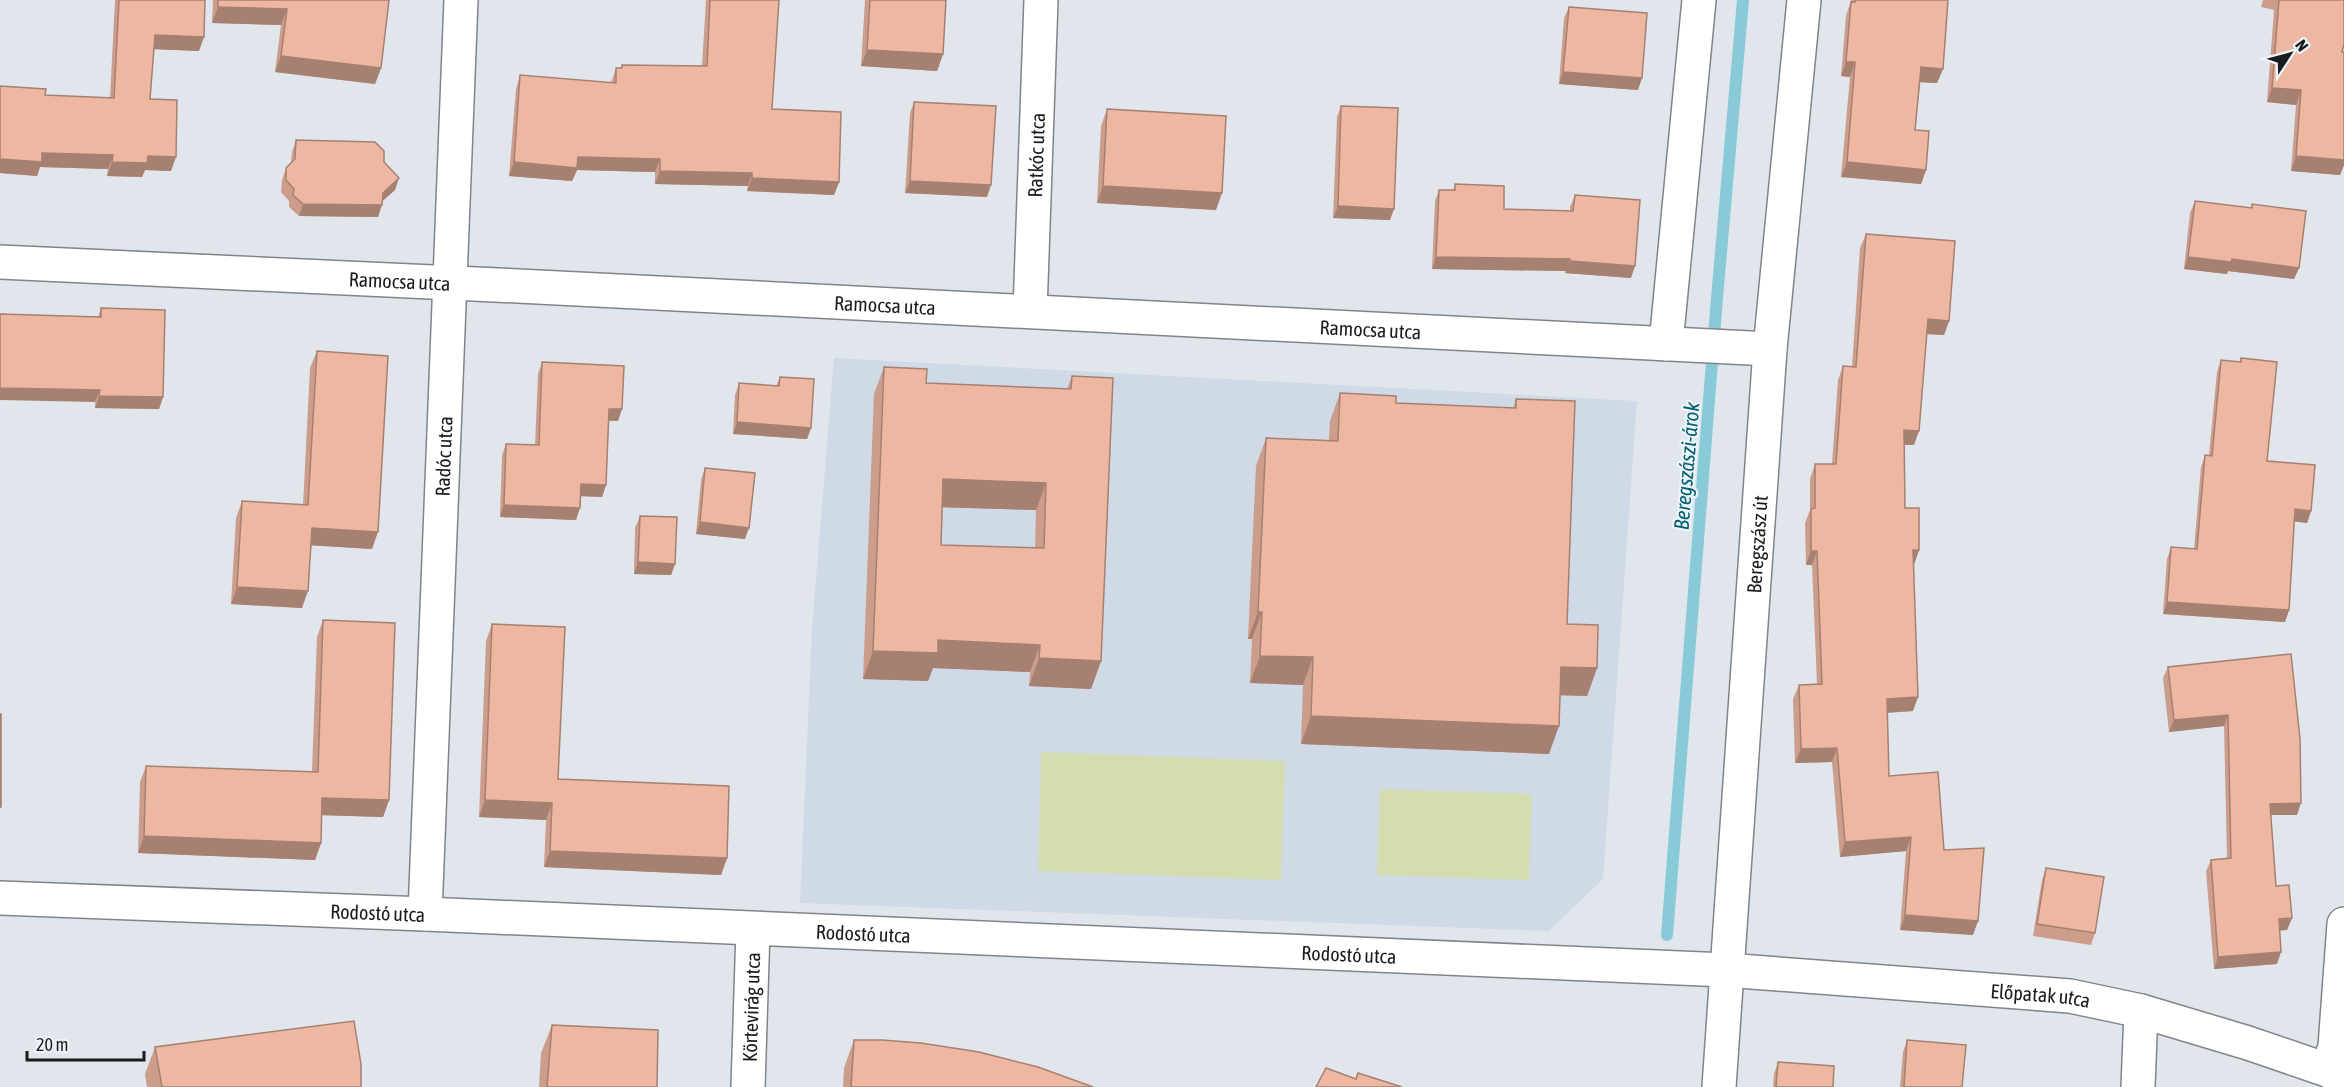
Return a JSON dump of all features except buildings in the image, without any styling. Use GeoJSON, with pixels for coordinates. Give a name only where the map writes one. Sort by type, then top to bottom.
{"type":"FeatureCollection","features":[{"type":"Feature","properties":{"kind":"street","name":"Radóc utca"},"geometry":{"type":"LineString","coordinates":[[425,914],[461,0]]}},
{"type":"Feature","properties":{"kind":"street","name":"Ratkóc utca"},"geometry":{"type":"LineString","coordinates":[[1030,311],[1041,0]]}},
{"type":"Feature","properties":{"kind":"street"},"geometry":{"type":"LineString","coordinates":[[1677,344],[1699,0]]}},
{"type":"Feature","properties":{"kind":"street","name":"Beregszász út"},"geometry":{"type":"LineString","coordinates":[[1719,1087],[1754,348],[1804,0]]}},
{"type":"Feature","properties":{"kind":"street","name":"Ramocsa utca"},"geometry":{"type":"LineString","coordinates":[[0,262],[450,282],[1754,348]]}},
{"type":"Feature","properties":{"kind":"street","name":"Rodostó utca"},"geometry":{"type":"LineString","coordinates":[[0,898],[1726,970]]}},
{"type":"Feature","properties":{"kind":"street"},"geometry":{"type":"LineString","coordinates":[[2336,1075],[2335,1047],[2344,924]]}},
{"type":"Feature","properties":{"kind":"street","name":"Körtevirág utca"},"geometry":{"type":"LineString","coordinates":[[748,1087],[753,929]]}},
{"type":"Feature","properties":{"kind":"street","name":"Előpatak utca"},"geometry":{"type":"LineString","coordinates":[[1726,970],[2070,996],[2141,1011],[2248,1043],[2336,1075]]}},
{"type":"Feature","properties":{"kind":"street"},"geometry":{"type":"LineString","coordinates":[[2138,1087],[2141,1011]]}},
{"type":"Feature","properties":{"kind":"shaded area"},"geometry":{"type":"Polygon","coordinates":[[[834,358],[1637,401],[1603,879],[1549,931],[800,903],[812,628],[834,358]]]}},
{"type":"Feature","properties":{"kind":"green space"},"geometry":{"type":"Polygon","coordinates":[[[1041,752],[1285,761],[1281,880],[1038,871],[1041,752]]]}},
{"type":"Feature","properties":{"kind":"green space"},"geometry":{"type":"Polygon","coordinates":[[[1380,789],[1532,794],[1529,880],[1377,875],[1380,789]]]}},
{"type":"Feature","properties":{"kind":"waterway","name":"Beregszászi-árok"},"geometry":{"type":"LineString","coordinates":[[1667,935],[1743,0]]}}]}
